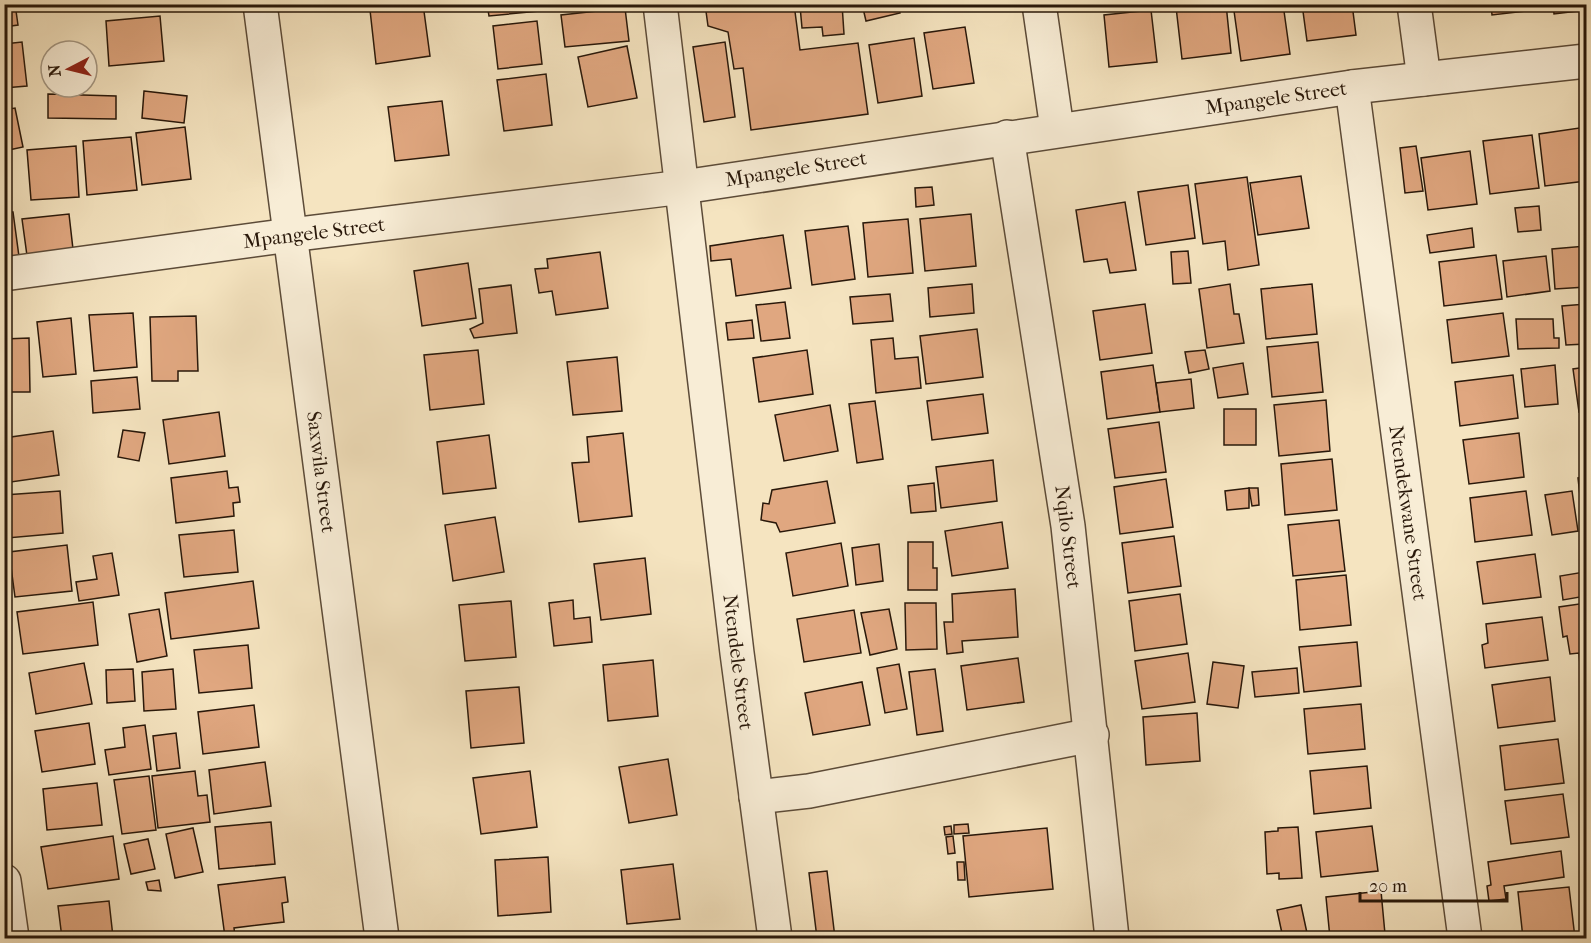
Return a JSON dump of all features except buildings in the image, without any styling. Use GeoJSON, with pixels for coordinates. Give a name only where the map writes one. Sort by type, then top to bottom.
{"type":"FeatureCollection","features":[{"type":"Feature","properties":{"kind":"street","name":"Saxwila Street"},"geometry":{"type":"LineString","coordinates":[[260,4],[382,939]]}},
{"type":"Feature","properties":{"kind":"street","name":"Ntendele Street"},"geometry":{"type":"LineString","coordinates":[[660,4],[756,797],[776,939]]}},
{"type":"Feature","properties":{"kind":"street"},"geometry":{"type":"LineString","coordinates":[[1040,4],[1057,129]]}},
{"type":"Feature","properties":{"kind":"street"},"geometry":{"type":"LineString","coordinates":[[1414,4],[1424,79]]}},
{"type":"Feature","properties":{"kind":"street","name":"Mpangele Street"},"geometry":{"type":"LineString","coordinates":[[4,274],[290,235],[683,187],[1057,129],[1352,87],[1587,62]]}},
{"type":"Feature","properties":{"kind":"street","name":"Ntendekwane Street"},"geometry":{"type":"LineString","coordinates":[[1352,87],[1465,939]]}},
{"type":"Feature","properties":{"kind":"street","name":"Nqilo Street"},"geometry":{"type":"LineString","coordinates":[[1007,137],[1068,526],[1113,939]]}},
{"type":"Feature","properties":{"kind":"street"},"geometry":{"type":"LineString","coordinates":[[756,797],[809,791],[1092,735]]}},
{"type":"Feature","properties":{"kind":"street"},"geometry":{"type":"LineString","coordinates":[[4,881],[12,939]]}}]}
